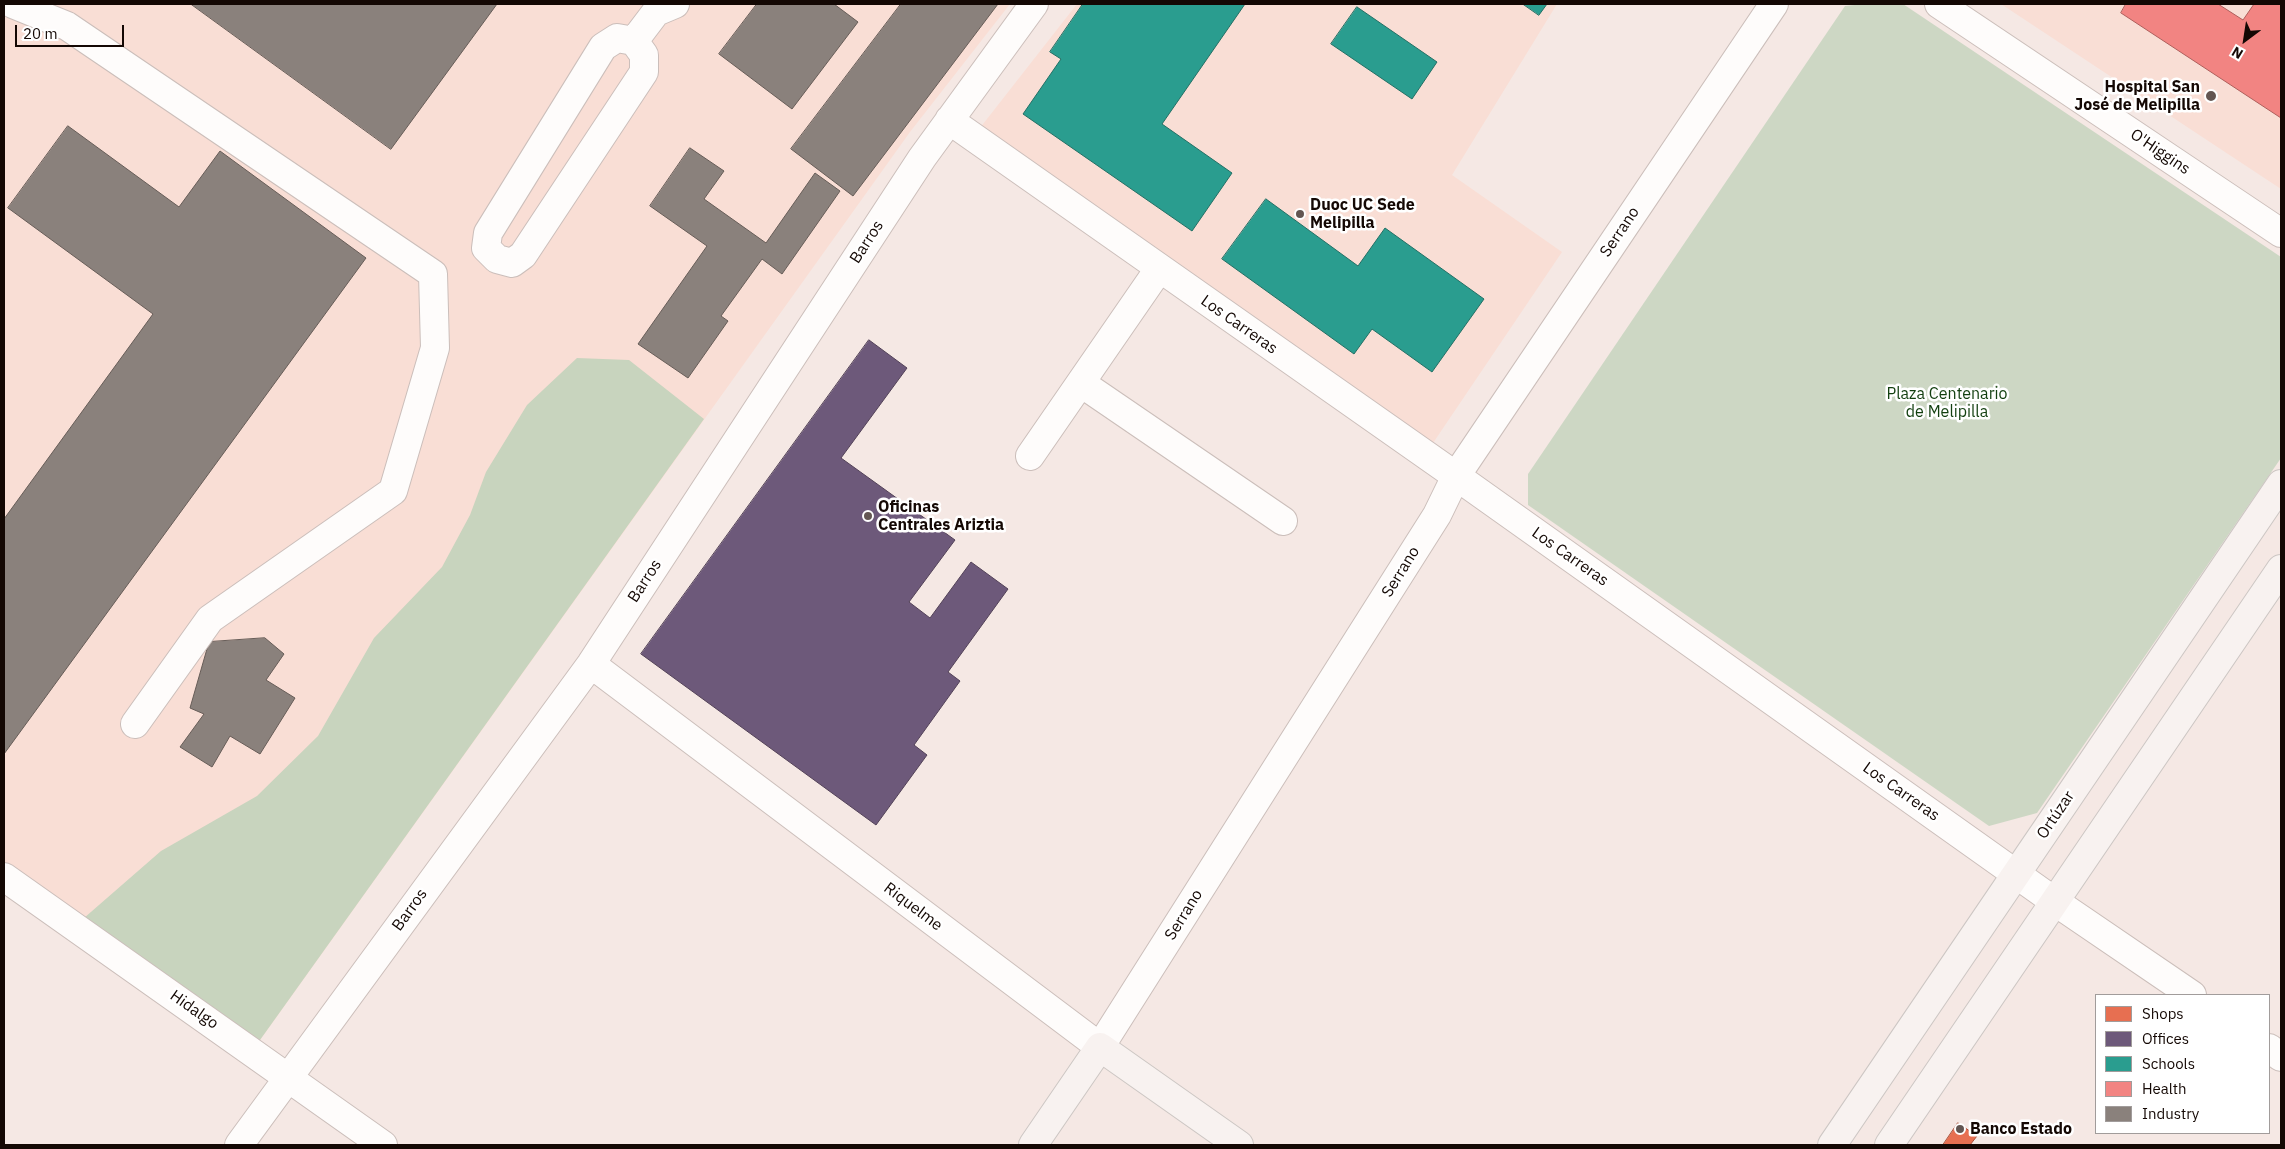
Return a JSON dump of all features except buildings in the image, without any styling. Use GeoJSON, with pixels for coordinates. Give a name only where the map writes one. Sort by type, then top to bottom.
{"type":"FeatureCollection","features":[{"type":"Feature","properties":{"kind":"main road","name":"Ortúzar"},"geometry":{"type":"LineString","coordinates":[[1832,1145],[2281,484]]}},
{"type":"Feature","properties":{"kind":"main road"},"geometry":{"type":"LineString","coordinates":[[1889,1145],[2281,569]]}},
{"type":"Feature","properties":{"kind":"main road","name":"Serrano"},"geometry":{"type":"LineString","coordinates":[[1033,1145],[1100,1047]]}},
{"type":"Feature","properties":{"kind":"main road","name":"Riquelme"},"geometry":{"type":"LineString","coordinates":[[1100,1047],[1239,1145]]}},
{"type":"Feature","properties":{"kind":"street"},"geometry":{"type":"LineString","coordinates":[[13,4],[67,26],[433,274],[435,348],[393,491],[210,619],[135,724]]}},
{"type":"Feature","properties":{"kind":"street","name":"Barros"},"geometry":{"type":"LineString","coordinates":[[239,1145],[591,664],[949,120],[1034,4]]}},
{"type":"Feature","properties":{"kind":"street","name":"Serrano"},"geometry":{"type":"LineString","coordinates":[[1100,1047],[1437,515],[1456,476],[1774,4]]}},
{"type":"Feature","properties":{"kind":"street","name":"O'Higgins"},"geometry":{"type":"LineString","coordinates":[[1939,4],[2281,233]]}},
{"type":"Feature","properties":{"kind":"street"},"geometry":{"type":"LineString","coordinates":[[634,41],[664,7]]}},
{"type":"Feature","properties":{"kind":"street"},"geometry":{"type":"LineString","coordinates":[[617,38],[634,41],[644,55],[644,72],[523,255],[512,263],[498,259],[486,248],[488,233],[598,56],[604,47],[617,38]]}},
{"type":"Feature","properties":{"kind":"street","name":"Los Carreras"},"geometry":{"type":"LineString","coordinates":[[949,120],[1456,476],[2054,901],[2191,994]]}},
{"type":"Feature","properties":{"kind":"street"},"geometry":{"type":"LineString","coordinates":[[1030,456],[1159,269]]}},
{"type":"Feature","properties":{"kind":"street"},"geometry":{"type":"LineString","coordinates":[[1080,383],[1283,522]]}},
{"type":"Feature","properties":{"kind":"street","name":"Riquelme"},"geometry":{"type":"LineString","coordinates":[[591,664],[1100,1047]]}},
{"type":"Feature","properties":{"kind":"street","name":"Hidalgo"},"geometry":{"type":"LineString","coordinates":[[4,877],[383,1145]]}},
{"type":"Feature","properties":{"kind":"street"},"geometry":{"type":"LineString","coordinates":[[2270,1049],[2281,1057]]}},
{"type":"Feature","properties":{"kind":"shaded area"},"geometry":{"type":"Polygon","coordinates":[[[4,4],[1010,4],[910,132],[255,1047],[4,870],[4,4]]]}},
{"type":"Feature","properties":{"kind":"shaded area","name":"Duoc UC Sede Melipilla"},"geometry":{"type":"Polygon","coordinates":[[[1077,4],[1557,4],[1452,175],[1562,252],[1431,446],[976,133],[1077,4]]]}},
{"type":"Feature","properties":{"kind":"shaded area","name":"Hospital San José de Melipilla"},"geometry":{"type":"Polygon","coordinates":[[[2001,4],[2281,4],[2281,189],[2001,4]]]}},
{"type":"Feature","properties":{"kind":"green space","name":"Plaza Centenario de Melipilla"},"geometry":{"type":"Polygon","coordinates":[[[1903,4],[2281,257],[2281,458],[2037,813],[1989,826],[1528,505],[1528,474],[1845,6],[1903,4]]]}},
{"type":"Feature","properties":{"kind":"green space"},"geometry":{"type":"Polygon","coordinates":[[[577,358],[629,360],[704,419],[255,1047],[76,925],[161,851],[257,796],[318,736],[374,638],[442,567],[470,515],[486,472],[527,405],[577,358]]]}},
{"type":"Feature","properties":{"kind":"place","name":"Hospital San José de Melipilla"},"geometry":{"type":"Point","coordinates":[2211,96]}},
{"type":"Feature","properties":{"kind":"place","name":"Duoc UC Sede Melipilla"},"geometry":{"type":"Point","coordinates":[1300,214]}},
{"type":"Feature","properties":{"kind":"place","name":"Oficinas Centrales Ariztia"},"geometry":{"type":"Point","coordinates":[868,516]}},
{"type":"Feature","properties":{"kind":"place","name":"Banco Estado"},"geometry":{"type":"Point","coordinates":[1960,1129]}}]}
